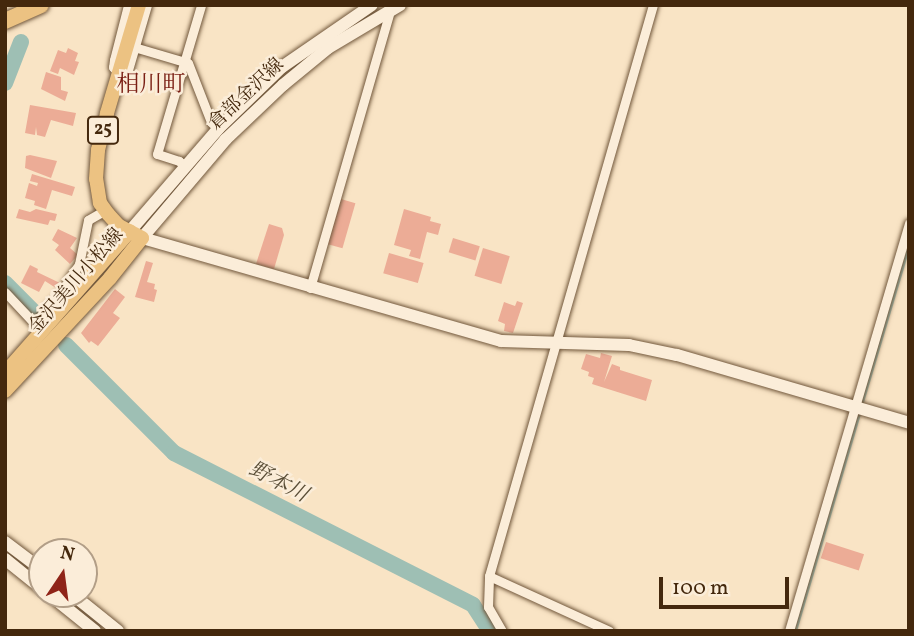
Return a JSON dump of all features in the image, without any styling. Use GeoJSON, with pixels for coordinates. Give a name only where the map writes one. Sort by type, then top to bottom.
{"type":"FeatureCollection","features":[{"type":"Feature","properties":{"kind":"highway"},"geometry":{"type":"LineString","coordinates":[[5,21],[41,5]]}},
{"type":"Feature","properties":{"kind":"main road","name":"金沢美川小松線"},"geometry":{"type":"LineString","coordinates":[[136,235],[118,225],[105,210],[97,192],[98,150],[139,5]]}},
{"type":"Feature","properties":{"kind":"main road","name":"金沢美川小松線"},"geometry":{"type":"LineString","coordinates":[[5,373],[136,235]]}},
{"type":"Feature","properties":{"kind":"main road","name":"金沢美川小松線"},"geometry":{"type":"LineString","coordinates":[[5,391],[110,278],[136,235]]}},
{"type":"Feature","properties":{"kind":"street"},"geometry":{"type":"LineString","coordinates":[[128,5],[113,67],[119,74],[128,70],[147,5]]}},
{"type":"Feature","properties":{"kind":"street"},"geometry":{"type":"LineString","coordinates":[[186,166],[179,160],[157,154],[201,5]]}},
{"type":"Feature","properties":{"kind":"street","name":"倉部金沢線"},"geometry":{"type":"LineString","coordinates":[[136,235],[186,166],[218,129],[282,67],[372,5]]}},
{"type":"Feature","properties":{"kind":"street"},"geometry":{"type":"LineString","coordinates":[[502,631],[488,607],[489,576],[653,5]]}},
{"type":"Feature","properties":{"kind":"street"},"geometry":{"type":"LineString","coordinates":[[310,288],[394,7]]}},
{"type":"Feature","properties":{"kind":"street","name":"倉部金沢線"},"geometry":{"type":"LineString","coordinates":[[136,235],[226,139],[283,85],[328,48],[394,7]]}},
{"type":"Feature","properties":{"kind":"street"},"geometry":{"type":"LineString","coordinates":[[134,47],[188,63],[211,121],[218,129]]}},
{"type":"Feature","properties":{"kind":"street"},"geometry":{"type":"LineString","coordinates":[[5,292],[34,323],[64,290],[79,264],[88,220],[105,210]]}},
{"type":"Feature","properties":{"kind":"street"},"geometry":{"type":"LineString","coordinates":[[789,631],[909,223]]}},
{"type":"Feature","properties":{"kind":"street"},"geometry":{"type":"LineString","coordinates":[[136,235],[310,288],[501,341],[554,345],[588,342],[629,345],[677,355],[909,423]]}},
{"type":"Feature","properties":{"kind":"street"},"geometry":{"type":"LineString","coordinates":[[28,559],[10,545],[5,559],[28,578]]}},
{"type":"Feature","properties":{"kind":"street"},"geometry":{"type":"LineString","coordinates":[[489,576],[609,631]]}},
{"type":"Feature","properties":{"kind":"street"},"geometry":{"type":"LineString","coordinates":[[66,608],[95,631]]}},
{"type":"Feature","properties":{"kind":"street"},"geometry":{"type":"LineString","coordinates":[[89,608],[118,631]]}},
{"type":"Feature","properties":{"kind":"building"},"geometry":{"type":"Polygon","coordinates":[[[68,48],[78,53],[75,61],[79,62],[74,75],[60,68],[58,74],[50,71],[58,50],[66,53],[68,48]]]}},
{"type":"Feature","properties":{"kind":"building"},"geometry":{"type":"Polygon","coordinates":[[[46,72],[61,77],[61,90],[68,92],[65,101],[41,89],[46,72]]]}},
{"type":"Feature","properties":{"kind":"building"},"geometry":{"type":"Polygon","coordinates":[[[30,105],[76,113],[73,126],[51,120],[45,137],[37,135],[36,127],[35,135],[25,133],[30,105]]]}},
{"type":"Feature","properties":{"kind":"building"},"geometry":{"type":"Polygon","coordinates":[[[26,156],[57,161],[51,178],[25,168],[26,156]]]}},
{"type":"Feature","properties":{"kind":"building"},"geometry":{"type":"Polygon","coordinates":[[[32,174],[75,187],[72,196],[52,190],[46,209],[34,205],[35,201],[25,198],[29,183],[37,186],[38,183],[30,181],[32,174]]]}},
{"type":"Feature","properties":{"kind":"building"},"geometry":{"type":"Polygon","coordinates":[[[341,199],[355,203],[342,248],[328,244],[341,199]]]}},
{"type":"Feature","properties":{"kind":"building"},"geometry":{"type":"Polygon","coordinates":[[[19,209],[30,212],[36,209],[57,214],[55,221],[50,220],[48,225],[16,218],[19,209]]]}},
{"type":"Feature","properties":{"kind":"building"},"geometry":{"type":"Polygon","coordinates":[[[404,209],[431,217],[430,221],[441,224],[438,235],[427,232],[420,259],[409,256],[411,250],[394,245],[404,209]]]}},
{"type":"Feature","properties":{"kind":"building"},"geometry":{"type":"Polygon","coordinates":[[[269,224],[282,228],[284,235],[274,269],[256,264],[269,224]]]}},
{"type":"Feature","properties":{"kind":"building"},"geometry":{"type":"Polygon","coordinates":[[[58,229],[77,238],[70,248],[78,255],[70,264],[55,250],[59,245],[52,240],[58,229]]]}},
{"type":"Feature","properties":{"kind":"building"},"geometry":{"type":"Polygon","coordinates":[[[453,238],[480,246],[475,261],[449,252],[453,238]]]}},
{"type":"Feature","properties":{"kind":"building"},"geometry":{"type":"Polygon","coordinates":[[[483,248],[510,256],[501,284],[475,276],[483,248]]]}},
{"type":"Feature","properties":{"kind":"building"},"geometry":{"type":"Polygon","coordinates":[[[389,253],[424,263],[418,283],[383,273],[389,253]]]}},
{"type":"Feature","properties":{"kind":"building"},"geometry":{"type":"Polygon","coordinates":[[[146,261],[153,263],[147,282],[155,284],[154,289],[157,290],[154,302],[135,297],[146,261]]]}},
{"type":"Feature","properties":{"kind":"building"},"geometry":{"type":"Polygon","coordinates":[[[30,265],[38,269],[37,272],[62,284],[59,290],[45,281],[39,292],[21,283],[30,265]]]}},
{"type":"Feature","properties":{"kind":"building"},"geometry":{"type":"Polygon","coordinates":[[[115,289],[125,297],[113,313],[120,318],[98,346],[91,341],[89,343],[81,333],[115,289]]]}},
{"type":"Feature","properties":{"kind":"building"},"geometry":{"type":"Polygon","coordinates":[[[517,301],[523,303],[513,333],[504,331],[505,324],[498,321],[504,302],[515,306],[517,301]]]}},
{"type":"Feature","properties":{"kind":"building"},"geometry":{"type":"Polygon","coordinates":[[[601,353],[612,356],[604,382],[612,364],[620,367],[620,370],[652,380],[646,401],[592,384],[594,378],[581,369],[586,354],[600,358],[601,353]]]}},
{"type":"Feature","properties":{"kind":"building"},"geometry":{"type":"Polygon","coordinates":[[[826,542],[864,554],[859,571],[821,558],[826,542]]]}},
{"type":"Feature","properties":{"kind":"waterway","name":"野本川"},"geometry":{"type":"LineString","coordinates":[[5,83],[21,42]]}},
{"type":"Feature","properties":{"kind":"waterway"},"geometry":{"type":"LineString","coordinates":[[862,402],[909,244]]}},
{"type":"Feature","properties":{"kind":"waterway","name":"野本川"},"geometry":{"type":"LineString","coordinates":[[5,283],[37,315]]}},
{"type":"Feature","properties":{"kind":"waterway","name":"野本川"},"geometry":{"type":"LineString","coordinates":[[66,345],[174,453],[473,605],[490,631]]}},
{"type":"Feature","properties":{"kind":"waterway"},"geometry":{"type":"LineString","coordinates":[[795,631],[859,414]]}},
{"type":"Feature","properties":{"kind":"district","name":"相川町"},"geometry":{"type":"Point","coordinates":[151,85]}}]}
